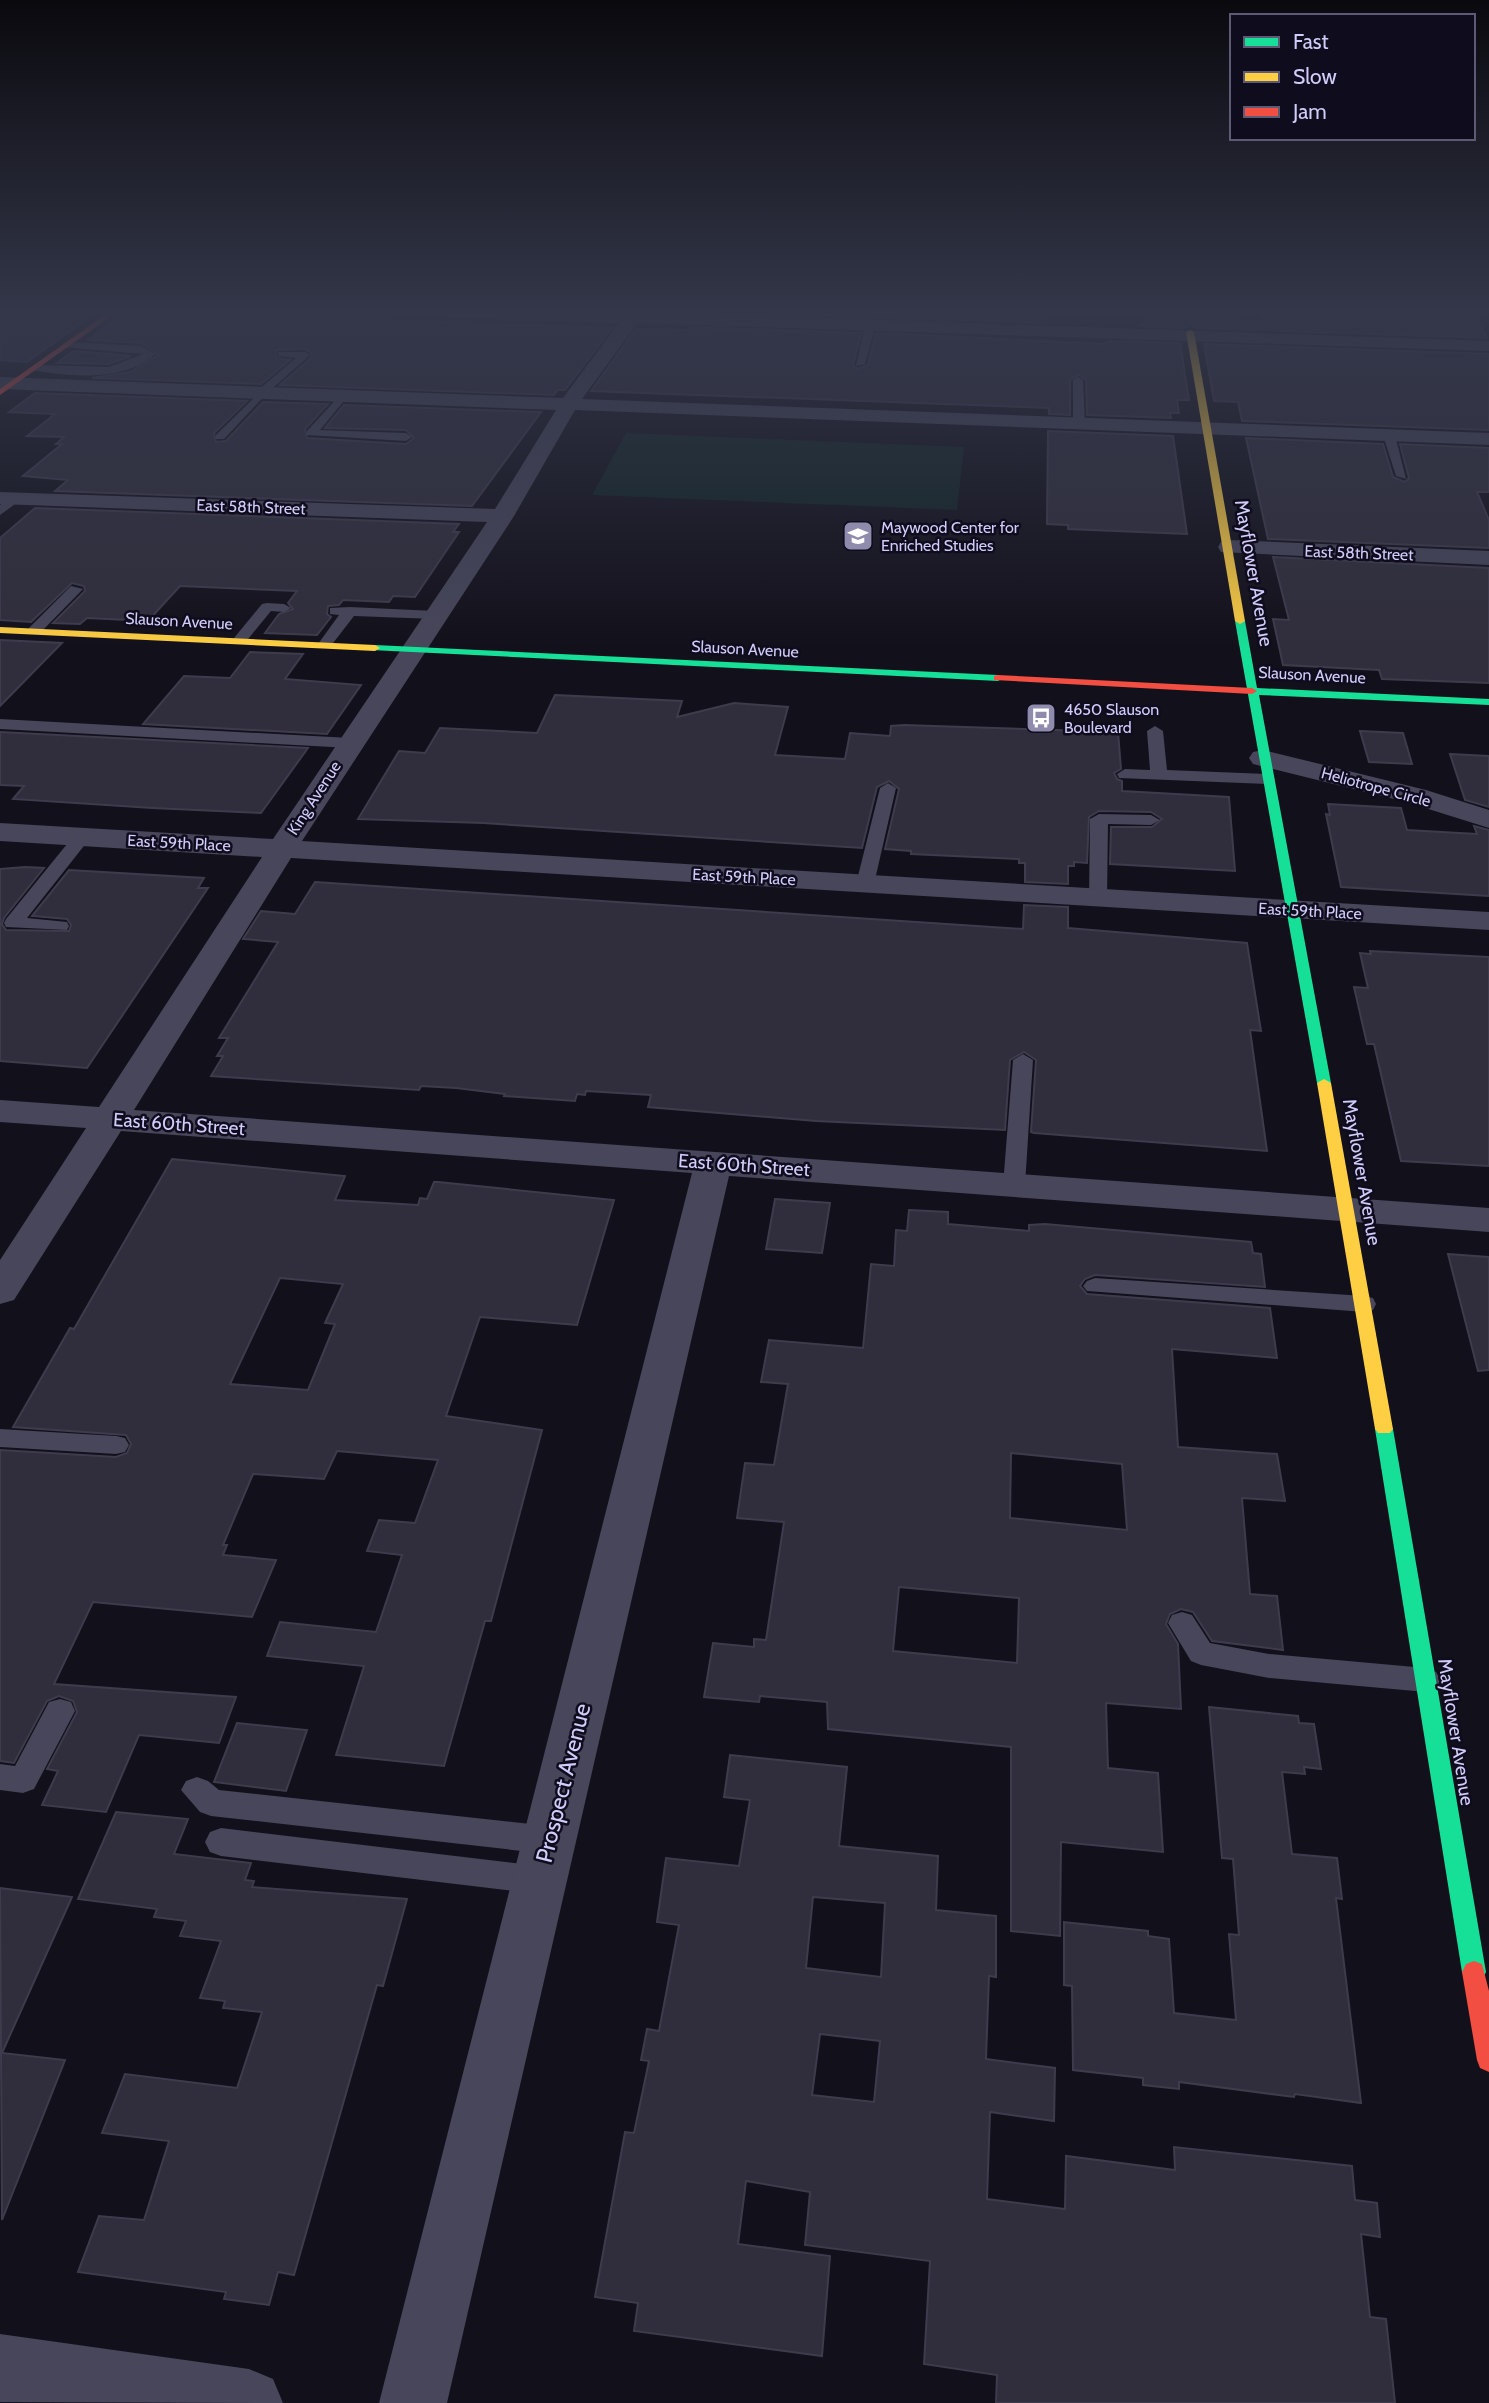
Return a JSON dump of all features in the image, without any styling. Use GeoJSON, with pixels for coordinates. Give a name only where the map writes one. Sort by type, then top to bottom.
{"type":"FeatureCollection","features":[{"type":"Feature","properties":{"kind":"street","name":"King Avenue"},"geometry":{"type":"LineString","coordinates":[[0,1292],[281,849],[503,516],[556,424]]}},
{"type":"Feature","properties":{"kind":"street"},"geometry":{"type":"LineString","coordinates":[[1108,424],[1489,439]]}},
{"type":"Feature","properties":{"kind":"street","name":"Mayflower Avenue"},"geometry":{"type":"LineString","coordinates":[[1207,424],[1265,769],[1348,1210],[1489,2060]]}},
{"type":"Feature","properties":{"kind":"street","name":"East 58th Street"},"geometry":{"type":"LineString","coordinates":[[5,503],[503,516]]}},
{"type":"Feature","properties":{"kind":"street","name":"East 58th Street"},"geometry":{"type":"LineString","coordinates":[[1229,548],[1489,558]]}},
{"type":"Feature","properties":{"kind":"street","name":"Slauson Avenue"},"geometry":{"type":"LineString","coordinates":[[0,630],[325,644],[403,663],[678,664],[1489,702]]}},
{"type":"Feature","properties":{"kind":"street","name":"Heliotrope Circle"},"geometry":{"type":"LineString","coordinates":[[1265,769],[1416,796],[1489,819]]}},
{"type":"Feature","properties":{"kind":"street","name":"East 59th Place"},"geometry":{"type":"LineString","coordinates":[[0,832],[1489,921]]}},
{"type":"Feature","properties":{"kind":"street","name":"East 60th Street"},"geometry":{"type":"LineString","coordinates":[[0,1111],[1489,1220]]}},
{"type":"Feature","properties":{"kind":"street","name":"Prospect Avenue"},"geometry":{"type":"LineString","coordinates":[[413,2403],[713,1163]]}},
{"type":"Feature","properties":{"kind":"street"},"geometry":{"type":"LineString","coordinates":[[0,2368],[249,2403]]}},
{"type":"Feature","properties":{"kind":"lane"},"geometry":{"type":"LineString","coordinates":[[220,437],[233,424]]}},
{"type":"Feature","properties":{"kind":"lane"},"geometry":{"type":"LineString","coordinates":[[318,424],[311,433],[406,437]]}},
{"type":"Feature","properties":{"kind":"lane"},"geometry":{"type":"LineString","coordinates":[[1389,435],[1402,476]]}},
{"type":"Feature","properties":{"kind":"lane"},"geometry":{"type":"LineString","coordinates":[[34,631],[76,589]]}},
{"type":"Feature","properties":{"kind":"lane"},"geometry":{"type":"LineString","coordinates":[[239,641],[267,607],[284,608]]}},
{"type":"Feature","properties":{"kind":"lane"},"geometry":{"type":"LineString","coordinates":[[325,644],[342,611],[435,615]]}},
{"type":"Feature","properties":{"kind":"lane"},"geometry":{"type":"LineString","coordinates":[[0,724],[350,743]]}},
{"type":"Feature","properties":{"kind":"lane"},"geometry":{"type":"LineString","coordinates":[[1155,731],[1159,775]]}},
{"type":"Feature","properties":{"kind":"lane"},"geometry":{"type":"LineString","coordinates":[[1125,774],[1159,775],[1265,769]]}},
{"type":"Feature","properties":{"kind":"lane"},"geometry":{"type":"LineString","coordinates":[[865,884],[888,788]]}},
{"type":"Feature","properties":{"kind":"lane"},"geometry":{"type":"LineString","coordinates":[[1098,898],[1099,819],[1151,820]]}},
{"type":"Feature","properties":{"kind":"lane"},"geometry":{"type":"LineString","coordinates":[[60,926],[13,923],[82,837]]}},
{"type":"Feature","properties":{"kind":"lane"},"geometry":{"type":"LineString","coordinates":[[1014,1185],[1023,1060]]}},
{"type":"Feature","properties":{"kind":"lane"},"geometry":{"type":"LineString","coordinates":[[1095,1286],[1364,1304]]}},
{"type":"Feature","properties":{"kind":"lane"},"geometry":{"type":"LineString","coordinates":[[0,1438],[116,1445]]}},
{"type":"Feature","properties":{"kind":"lane"},"geometry":{"type":"LineString","coordinates":[[1182,1623],[1201,1653],[1269,1667],[1426,1680]]}},
{"type":"Feature","properties":{"kind":"lane"},"geometry":{"type":"LineString","coordinates":[[0,1777],[23,1780],[60,1711]]}},
{"type":"Feature","properties":{"kind":"lane"},"geometry":{"type":"LineString","coordinates":[[197,1790],[211,1803],[544,1860]]}},
{"type":"Feature","properties":{"kind":"lane"},"geometry":{"type":"LineString","coordinates":[[221,1842],[544,1860]]}},
{"type":"Feature","properties":{"kind":"green space"},"geometry":{"type":"Polygon","coordinates":[[[626,433],[964,447],[957,510],[592,495],[626,433]]]}},
{"type":"Feature","properties":{"kind":"building"},"geometry":{"type":"Polygon","coordinates":[[[42,424],[223,424],[214,433],[216,442],[226,441],[242,424],[309,424],[305,429],[307,438],[406,444],[414,438],[406,430],[325,428],[328,424],[532,424],[472,506],[55,491],[68,480],[23,476],[62,444],[56,444],[64,437],[27,436],[42,424]]]}},
{"type":"Feature","properties":{"kind":"building"},"geometry":{"type":"Polygon","coordinates":[[[1328,424],[1489,424],[1489,430],[1328,424]]]}},
{"type":"Feature","properties":{"kind":"building"},"geometry":{"type":"Polygon","coordinates":[[[1048,431],[1173,436],[1187,534],[1068,529],[1068,525],[1047,524],[1048,431]]]}},
{"type":"Feature","properties":{"kind":"building"},"geometry":{"type":"Polygon","coordinates":[[[1246,438],[1383,444],[1393,477],[1405,482],[1409,478],[1400,444],[1489,448],[1489,492],[1477,492],[1489,520],[1489,548],[1268,539],[1246,438]]]}},
{"type":"Feature","properties":{"kind":"building"},"geometry":{"type":"Polygon","coordinates":[[[35,508],[459,524],[453,532],[459,532],[415,597],[393,596],[389,602],[343,600],[339,605],[328,606],[327,614],[331,617],[317,635],[265,633],[279,614],[293,609],[288,603],[297,591],[180,586],[148,621],[87,618],[80,624],[53,623],[85,591],[84,586],[72,583],[31,622],[0,620],[0,538],[35,508]]]}},
{"type":"Feature","properties":{"kind":"building"},"geometry":{"type":"Polygon","coordinates":[[[1273,557],[1489,568],[1489,683],[1382,679],[1379,670],[1283,665],[1273,619],[1289,620],[1273,557]]]}},
{"type":"Feature","properties":{"kind":"building"},"geometry":{"type":"Polygon","coordinates":[[[0,640],[62,643],[0,706],[0,640]]]}},
{"type":"Feature","properties":{"kind":"building"},"geometry":{"type":"Polygon","coordinates":[[[250,652],[303,654],[285,679],[361,685],[327,734],[143,724],[184,676],[230,678],[250,652]]]}},
{"type":"Feature","properties":{"kind":"building"},"geometry":{"type":"Polygon","coordinates":[[[555,695],[682,701],[677,717],[734,703],[788,707],[775,755],[845,759],[850,733],[890,736],[891,726],[904,725],[1118,732],[1121,769],[1114,773],[1117,779],[1122,781],[1122,791],[1229,797],[1235,871],[1110,864],[1111,827],[1152,827],[1162,819],[1151,812],[1099,811],[1089,817],[1087,863],[1074,862],[1074,866],[1068,866],[1068,884],[1025,882],[1025,863],[1019,863],[1019,859],[911,854],[911,851],[885,849],[899,789],[889,781],[877,787],[862,848],[483,823],[358,819],[399,751],[425,753],[440,728],[537,733],[555,695]]]}},
{"type":"Feature","properties":{"kind":"building"},"geometry":{"type":"Polygon","coordinates":[[[1360,731],[1403,733],[1412,764],[1369,762],[1360,731]]]}},
{"type":"Feature","properties":{"kind":"building"},"geometry":{"type":"Polygon","coordinates":[[[0,732],[308,748],[261,813],[152,808],[13,799],[24,786],[0,785],[0,732]]]}},
{"type":"Feature","properties":{"kind":"building"},"geometry":{"type":"Polygon","coordinates":[[[1450,754],[1489,756],[1489,807],[1465,800],[1450,754]]]}},
{"type":"Feature","properties":{"kind":"building"},"geometry":{"type":"Polygon","coordinates":[[[1328,804],[1401,808],[1407,830],[1477,834],[1474,826],[1489,830],[1489,896],[1341,887],[1326,814],[1330,815],[1328,804]]]}},
{"type":"Feature","properties":{"kind":"building"},"geometry":{"type":"Polygon","coordinates":[[[44,868],[4,918],[2,924],[6,930],[69,931],[71,925],[67,919],[32,916],[69,870],[204,878],[198,888],[208,888],[87,1068],[0,1061],[0,869],[44,868]]]}},
{"type":"Feature","properties":{"kind":"building"},"geometry":{"type":"Polygon","coordinates":[[[315,882],[1023,929],[1024,905],[1068,907],[1068,928],[1247,943],[1261,1031],[1250,1030],[1267,1151],[1031,1132],[1036,1060],[1024,1052],[1010,1060],[1005,1130],[816,1121],[648,1107],[651,1095],[586,1091],[585,1095],[577,1094],[575,1101],[504,1096],[505,1094],[456,1088],[421,1086],[419,1090],[211,1076],[223,1056],[217,1056],[228,1038],[219,1038],[278,942],[243,939],[261,911],[295,914],[315,882]]]}},
{"type":"Feature","properties":{"kind":"building"},"geometry":{"type":"Polygon","coordinates":[[[1370,951],[1489,957],[1489,1166],[1401,1161],[1374,1044],[1367,1044],[1354,987],[1368,988],[1360,953],[1371,954],[1370,951]]]}},
{"type":"Feature","properties":{"kind":"building"},"geometry":{"type":"Polygon","coordinates":[[[172,1159],[345,1176],[335,1200],[418,1205],[420,1198],[427,1199],[434,1182],[438,1182],[614,1200],[577,1325],[480,1317],[446,1416],[542,1430],[491,1621],[485,1621],[444,1766],[336,1755],[364,1666],[267,1656],[280,1622],[376,1632],[402,1555],[367,1551],[379,1520],[415,1523],[438,1460],[337,1451],[324,1479],[253,1474],[223,1545],[227,1545],[223,1555],[276,1560],[252,1617],[93,1602],[54,1684],[236,1697],[219,1743],[139,1735],[106,1812],[42,1805],[58,1771],[47,1769],[77,1712],[73,1701],[59,1696],[47,1701],[14,1763],[0,1761],[0,1450],[116,1457],[127,1453],[131,1444],[126,1435],[13,1427],[70,1328],[74,1329],[172,1159]],[[280,1278],[230,1384],[308,1390],[335,1324],[325,1323],[343,1284],[280,1278]]]}},
{"type":"Feature","properties":{"kind":"building"},"geometry":{"type":"Polygon","coordinates":[[[775,1199],[830,1203],[822,1253],[766,1249],[775,1199]]]}},
{"type":"Feature","properties":{"kind":"building"},"geometry":{"type":"Polygon","coordinates":[[[909,1210],[948,1212],[948,1224],[1029,1231],[1029,1225],[1045,1224],[1251,1242],[1253,1253],[1261,1254],[1265,1287],[1095,1275],[1085,1279],[1080,1286],[1087,1294],[1270,1308],[1277,1358],[1172,1349],[1178,1447],[1277,1454],[1285,1501],[1242,1498],[1250,1594],[1277,1596],[1283,1650],[1212,1641],[1193,1612],[1181,1609],[1170,1614],[1166,1624],[1178,1644],[1181,1709],[1106,1703],[1108,1768],[1158,1773],[1163,1852],[1061,1842],[1060,1936],[1011,1931],[1011,1747],[828,1729],[827,1702],[760,1696],[759,1702],[704,1697],[713,1643],[754,1647],[754,1639],[766,1640],[784,1522],[737,1518],[745,1463],[774,1465],[788,1384],[761,1382],[769,1340],[863,1348],[871,1264],[894,1266],[896,1230],[907,1231],[909,1210]],[[1011,1453],[1010,1518],[1127,1530],[1122,1464],[1011,1453]],[[899,1587],[893,1651],[1017,1663],[1019,1598],[899,1587]]]}},
{"type":"Feature","properties":{"kind":"building"},"geometry":{"type":"Polygon","coordinates":[[[1448,1254],[1489,1257],[1489,1370],[1478,1371],[1448,1254]]]}},
{"type":"Feature","properties":{"kind":"building"},"geometry":{"type":"Polygon","coordinates":[[[1209,1707],[1298,1716],[1299,1723],[1314,1724],[1321,1769],[1304,1767],[1305,1774],[1282,1772],[1292,1854],[1337,1858],[1342,1899],[1336,1898],[1361,2103],[1179,2082],[1179,2089],[1143,2085],[1143,2078],[1073,2070],[1072,1986],[1064,1985],[1064,1922],[1148,1931],[1148,1936],[1169,1939],[1174,2013],[1236,2020],[1229,1934],[1239,1935],[1233,1859],[1222,1858],[1209,1707]]]}},
{"type":"Feature","properties":{"kind":"building"},"geometry":{"type":"Polygon","coordinates":[[[237,1723],[307,1730],[286,1791],[214,1782],[237,1723]]]}},
{"type":"Feature","properties":{"kind":"building"},"geometry":{"type":"Polygon","coordinates":[[[730,1755],[847,1767],[839,1846],[938,1856],[936,1910],[996,1916],[996,1977],[989,1976],[986,2059],[1055,2068],[1054,2121],[990,2112],[987,2199],[1065,2209],[1066,2156],[1175,2170],[1174,2147],[1352,2166],[1355,2200],[1377,2203],[1380,2237],[1361,2234],[1370,2317],[1386,2319],[1395,2403],[996,2403],[997,2375],[924,2364],[930,2261],[805,2245],[810,2192],[746,2181],[738,2244],[830,2256],[822,2356],[634,2331],[638,2303],[595,2297],[625,2132],[634,2133],[649,2061],[641,2060],[647,2029],[659,2031],[679,1925],[657,1922],[666,1858],[739,1866],[750,1800],[724,1797],[730,1755]],[[813,1897],[806,1968],[881,1977],[885,1903],[813,1897]],[[820,2034],[812,2095],[874,2102],[880,2041],[820,2034]]]}},
{"type":"Feature","properties":{"kind":"building"},"geometry":{"type":"Polygon","coordinates":[[[116,1812],[188,1819],[174,1854],[251,1863],[245,1880],[254,1881],[252,1887],[407,1899],[383,1986],[377,1985],[294,2275],[278,2272],[269,2305],[224,2299],[226,2292],[78,2272],[99,2216],[144,2220],[169,2141],[102,2133],[125,2074],[237,2088],[262,2012],[223,2008],[225,2001],[200,1998],[221,1941],[180,1936],[186,1921],[154,1917],[157,1909],[78,1899],[116,1812]]]}},
{"type":"Feature","properties":{"kind":"building"},"geometry":{"type":"Polygon","coordinates":[[[0,1888],[72,1897],[2,2053],[65,2060],[2,2220],[0,1888]]]}},
{"type":"Feature","properties":{"kind":"traffic: fast"},"geometry":{"type":"LineString","coordinates":[[1240,621],[1324,1083]]}},
{"type":"Feature","properties":{"kind":"traffic: fast"},"geometry":{"type":"LineString","coordinates":[[375,648],[998,678]]}},
{"type":"Feature","properties":{"kind":"traffic: fast"},"geometry":{"type":"LineString","coordinates":[[1252,691],[1489,702]]}},
{"type":"Feature","properties":{"kind":"traffic: fast"},"geometry":{"type":"LineString","coordinates":[[1384,1429],[1474,1972]]}},
{"type":"Feature","properties":{"kind":"traffic: slow"},"geometry":{"type":"LineString","coordinates":[[1206,424],[1240,621]]}},
{"type":"Feature","properties":{"kind":"traffic: slow"},"geometry":{"type":"LineString","coordinates":[[0,630],[375,648]]}},
{"type":"Feature","properties":{"kind":"traffic: slow"},"geometry":{"type":"LineString","coordinates":[[1324,1083],[1384,1429]]}},
{"type":"Feature","properties":{"kind":"traffic: jam"},"geometry":{"type":"LineString","coordinates":[[998,678],[1252,691]]}},
{"type":"Feature","properties":{"kind":"traffic: jam"},"geometry":{"type":"LineString","coordinates":[[1474,1972],[1489,2060]]}},
{"type":"Feature","properties":{"kind":"place","name":"Maywood Center for Enriched Studies"},"geometry":{"type":"Point","coordinates":[858,536]}},
{"type":"Feature","properties":{"kind":"place","name":"4650 Slauson Boulevard"},"geometry":{"type":"Point","coordinates":[1041,718]}}]}
